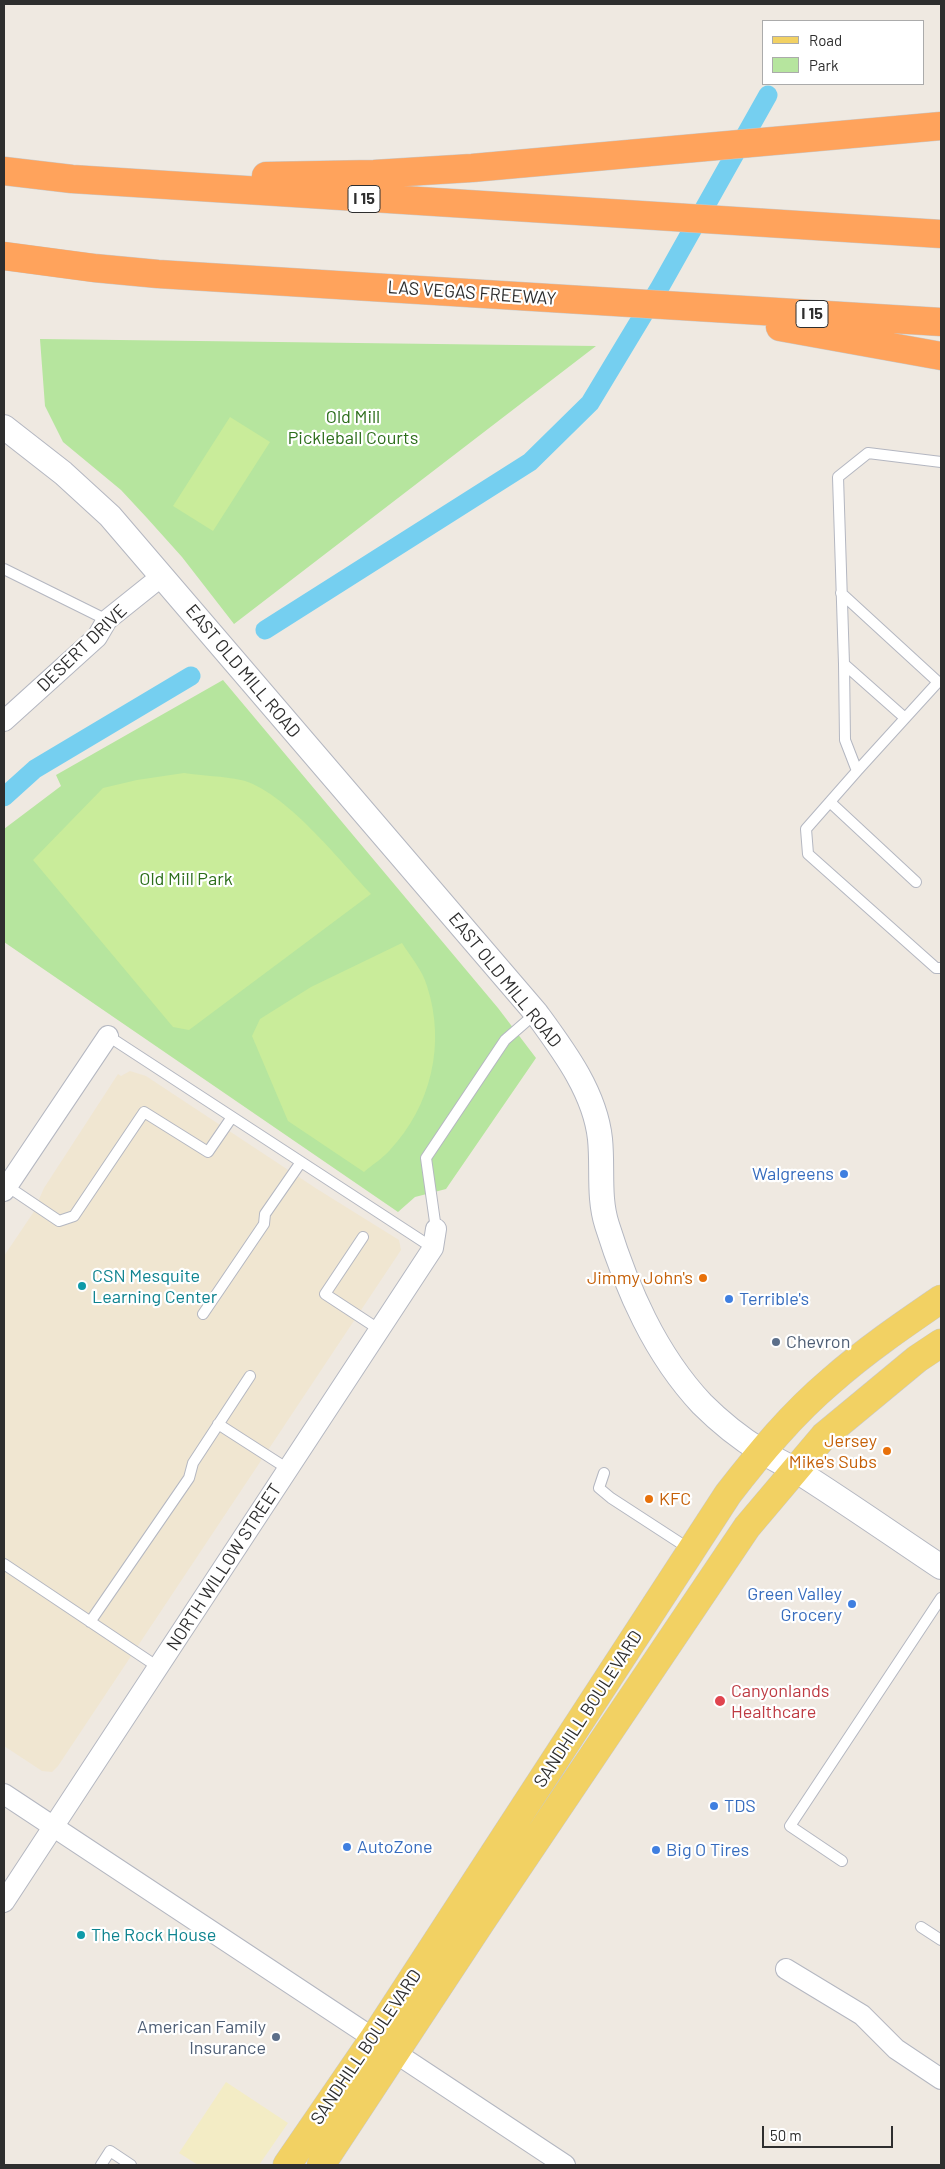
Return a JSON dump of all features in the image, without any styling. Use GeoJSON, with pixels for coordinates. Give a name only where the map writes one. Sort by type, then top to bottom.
{"type":"FeatureCollection","features":[{"type":"Feature","properties":{"kind":"highway"},"geometry":{"type":"LineString","coordinates":[[72,179],[384,174],[472,168],[941,126]]}},
{"type":"Feature","properties":{"kind":"highway","name":"I 15"},"geometry":{"type":"LineString","coordinates":[[4,171],[72,179],[941,234]]}},
{"type":"Feature","properties":{"kind":"highway","name":"LAS VEGAS FREEWAY"},"geometry":{"type":"LineString","coordinates":[[4,256],[158,274],[645,302],[681,307],[941,322]]}},
{"type":"Feature","properties":{"kind":"highway"},"geometry":{"type":"LineString","coordinates":[[681,307],[941,356]]}},
{"type":"Feature","properties":{"kind":"main road","name":"SANDHILL BOULEVARD"},"geometry":{"type":"LineString","coordinates":[[321,2165],[385,2045],[596,1697],[728,1494],[761,1451],[830,1382],[899,1328],[941,1299]]}},
{"type":"Feature","properties":{"kind":"main road","name":"SANDHILL BOULEVARD"},"geometry":{"type":"LineString","coordinates":[[287,2165],[385,2045],[543,1831],[747,1527],[824,1436],[917,1359],[941,1343]]}},
{"type":"Feature","properties":{"kind":"main road"},"geometry":{"type":"LineString","coordinates":[[543,1831],[534,1808],[591,1721],[596,1697]]}},
{"type":"Feature","properties":{"kind":"street","name":"EAST OLD MILL ROAD"},"geometry":{"type":"LineString","coordinates":[[4,427],[63,473],[110,516],[536,1013],[560,1046],[593,1107],[600,1138],[601,1189],[606,1222],[628,1286],[666,1357],[702,1404],[732,1431],[761,1451],[796,1470],[941,1567]]}},
{"type":"Feature","properties":{"kind":"street","name":"DESERT DRIVE"},"geometry":{"type":"LineString","coordinates":[[4,721],[96,637],[107,620],[162,576]]}},
{"type":"Feature","properties":{"kind":"street"},"geometry":{"type":"LineString","coordinates":[[5,1188],[108,1036]]}},
{"type":"Feature","properties":{"kind":"street","name":"NORTH WILLOW STREET"},"geometry":{"type":"LineString","coordinates":[[4,1902],[380,1330],[435,1239]]}},
{"type":"Feature","properties":{"kind":"street"},"geometry":{"type":"LineString","coordinates":[[4,1794],[565,2165]]}},
{"type":"Feature","properties":{"kind":"street"},"geometry":{"type":"LineString","coordinates":[[786,1969],[862,2015],[896,2049],[941,2079]]}},
{"type":"Feature","properties":{"kind":"lane"},"geometry":{"type":"LineString","coordinates":[[857,771],[845,740],[838,477],[868,453],[941,462]]}},
{"type":"Feature","properties":{"kind":"lane"},"geometry":{"type":"LineString","coordinates":[[4,569],[107,620]]}},
{"type":"Feature","properties":{"kind":"lane"},"geometry":{"type":"LineString","coordinates":[[841,593],[938,682],[806,829],[808,854],[939,970]]}},
{"type":"Feature","properties":{"kind":"lane"},"geometry":{"type":"LineString","coordinates":[[844,664],[905,718]]}},
{"type":"Feature","properties":{"kind":"lane"},"geometry":{"type":"LineString","coordinates":[[831,803],[916,882]]}},
{"type":"Feature","properties":{"kind":"lane"},"geometry":{"type":"LineString","coordinates":[[435,1239],[426,1158],[505,1040],[536,1013]]}},
{"type":"Feature","properties":{"kind":"lane"},"geometry":{"type":"LineString","coordinates":[[108,1036],[301,1162],[435,1239]]}},
{"type":"Feature","properties":{"kind":"lane"},"geometry":{"type":"LineString","coordinates":[[5,1188],[59,1221],[74,1216],[144,1112],[208,1152],[232,1117]]}},
{"type":"Feature","properties":{"kind":"lane"},"geometry":{"type":"LineString","coordinates":[[203,1314],[264,1224],[265,1214],[301,1162]]}},
{"type":"Feature","properties":{"kind":"lane"},"geometry":{"type":"LineString","coordinates":[[363,1237],[325,1294],[380,1330]]}},
{"type":"Feature","properties":{"kind":"lane"},"geometry":{"type":"LineString","coordinates":[[90,1622],[189,1478],[193,1463],[250,1376]]}},
{"type":"Feature","properties":{"kind":"lane"},"geometry":{"type":"LineString","coordinates":[[218,1424],[288,1469]]}},
{"type":"Feature","properties":{"kind":"lane"},"geometry":{"type":"LineString","coordinates":[[604,1473],[599,1488],[611,1498],[692,1550]]}},
{"type":"Feature","properties":{"kind":"lane"},"geometry":{"type":"LineString","coordinates":[[4,1564],[158,1667]]}},
{"type":"Feature","properties":{"kind":"lane"},"geometry":{"type":"LineString","coordinates":[[842,1860],[790,1826],[941,1598]]}},
{"type":"Feature","properties":{"kind":"lane"},"geometry":{"type":"LineString","coordinates":[[921,1927],[941,1940]]}},
{"type":"Feature","properties":{"kind":"lane"},"geometry":{"type":"LineString","coordinates":[[101,2165],[110,2151],[131,2165]]}},
{"type":"Feature","properties":{"kind":"shaded area"},"geometry":{"type":"Polygon","coordinates":[[[130,1071],[146,1076],[317,1189],[399,1240],[401,1250],[58,1766],[52,1772],[42,1771],[4,1746],[4,1256],[33,1213],[44,1188],[118,1074],[121,1076],[130,1071]]]}},
{"type":"Feature","properties":{"kind":"green space","name":"Old Mill Pickleball Courts"},"geometry":{"type":"Polygon","coordinates":[[[40,339],[596,346],[234,624],[182,557],[121,490],[63,442],[45,406],[40,339]]]}},
{"type":"Feature","properties":{"kind":"green space"},"geometry":{"type":"Polygon","coordinates":[[[230,417],[270,442],[213,531],[173,506],[230,417]]]}},
{"type":"Feature","properties":{"kind":"green space","name":"Old Mill Park"},"geometry":{"type":"Polygon","coordinates":[[[223,680],[498,1008],[536,1058],[446,1189],[415,1197],[398,1212],[4,942],[4,829],[61,786],[56,775],[223,680]]]}},
{"type":"Feature","properties":{"kind":"green space"},"geometry":{"type":"Polygon","coordinates":[[[184,773],[241,780],[258,786],[275,797],[328,846],[371,894],[189,1030],[173,1027],[33,860],[103,788],[137,780],[184,773]]]}},
{"type":"Feature","properties":{"kind":"green space"},"geometry":{"type":"Polygon","coordinates":[[[402,943],[423,975],[433,1008],[435,1030],[431,1073],[425,1094],[416,1114],[404,1133],[387,1153],[364,1172],[288,1121],[252,1036],[260,1019],[311,987],[402,943]]]}},
{"type":"Feature","properties":{"kind":"sand"},"geometry":{"type":"Polygon","coordinates":[[[226,2082],[288,2123],[259,2165],[198,2165],[179,2153],[226,2082]]]}},
{"type":"Feature","properties":{"kind":"waterway"},"geometry":{"type":"LineString","coordinates":[[265,630],[530,462],[590,403],[660,287],[768,95]]}},
{"type":"Feature","properties":{"kind":"waterway"},"geometry":{"type":"LineString","coordinates":[[4,797],[35,769],[191,676]]}},
{"type":"Feature","properties":{"kind":"place","name":"Walgreens"},"geometry":{"type":"Point","coordinates":[844,1174]}},
{"type":"Feature","properties":{"kind":"place","name":"Jimmy John's"},"geometry":{"type":"Point","coordinates":[703,1278]}},
{"type":"Feature","properties":{"kind":"place","name":"CSN Mesquite Learning Center"},"geometry":{"type":"Point","coordinates":[82,1286]}},
{"type":"Feature","properties":{"kind":"place","name":"Terrible's"},"geometry":{"type":"Point","coordinates":[729,1299]}},
{"type":"Feature","properties":{"kind":"place","name":"Chevron"},"geometry":{"type":"Point","coordinates":[776,1342]}},
{"type":"Feature","properties":{"kind":"place","name":"Jersey Mike's Subs"},"geometry":{"type":"Point","coordinates":[887,1451]}},
{"type":"Feature","properties":{"kind":"place","name":"KFC"},"geometry":{"type":"Point","coordinates":[649,1499]}},
{"type":"Feature","properties":{"kind":"place","name":"Green Valley Grocery"},"geometry":{"type":"Point","coordinates":[852,1604]}},
{"type":"Feature","properties":{"kind":"place","name":"Canyonlands Healthcare"},"geometry":{"type":"Point","coordinates":[720,1701]}},
{"type":"Feature","properties":{"kind":"place","name":"TDS"},"geometry":{"type":"Point","coordinates":[714,1806]}},
{"type":"Feature","properties":{"kind":"place","name":"AutoZone"},"geometry":{"type":"Point","coordinates":[347,1847]}},
{"type":"Feature","properties":{"kind":"place","name":"Big O Tires"},"geometry":{"type":"Point","coordinates":[656,1850]}},
{"type":"Feature","properties":{"kind":"place","name":"The Rock House"},"geometry":{"type":"Point","coordinates":[81,1935]}},
{"type":"Feature","properties":{"kind":"place","name":"American Family Insurance"},"geometry":{"type":"Point","coordinates":[276,2037]}}]}
